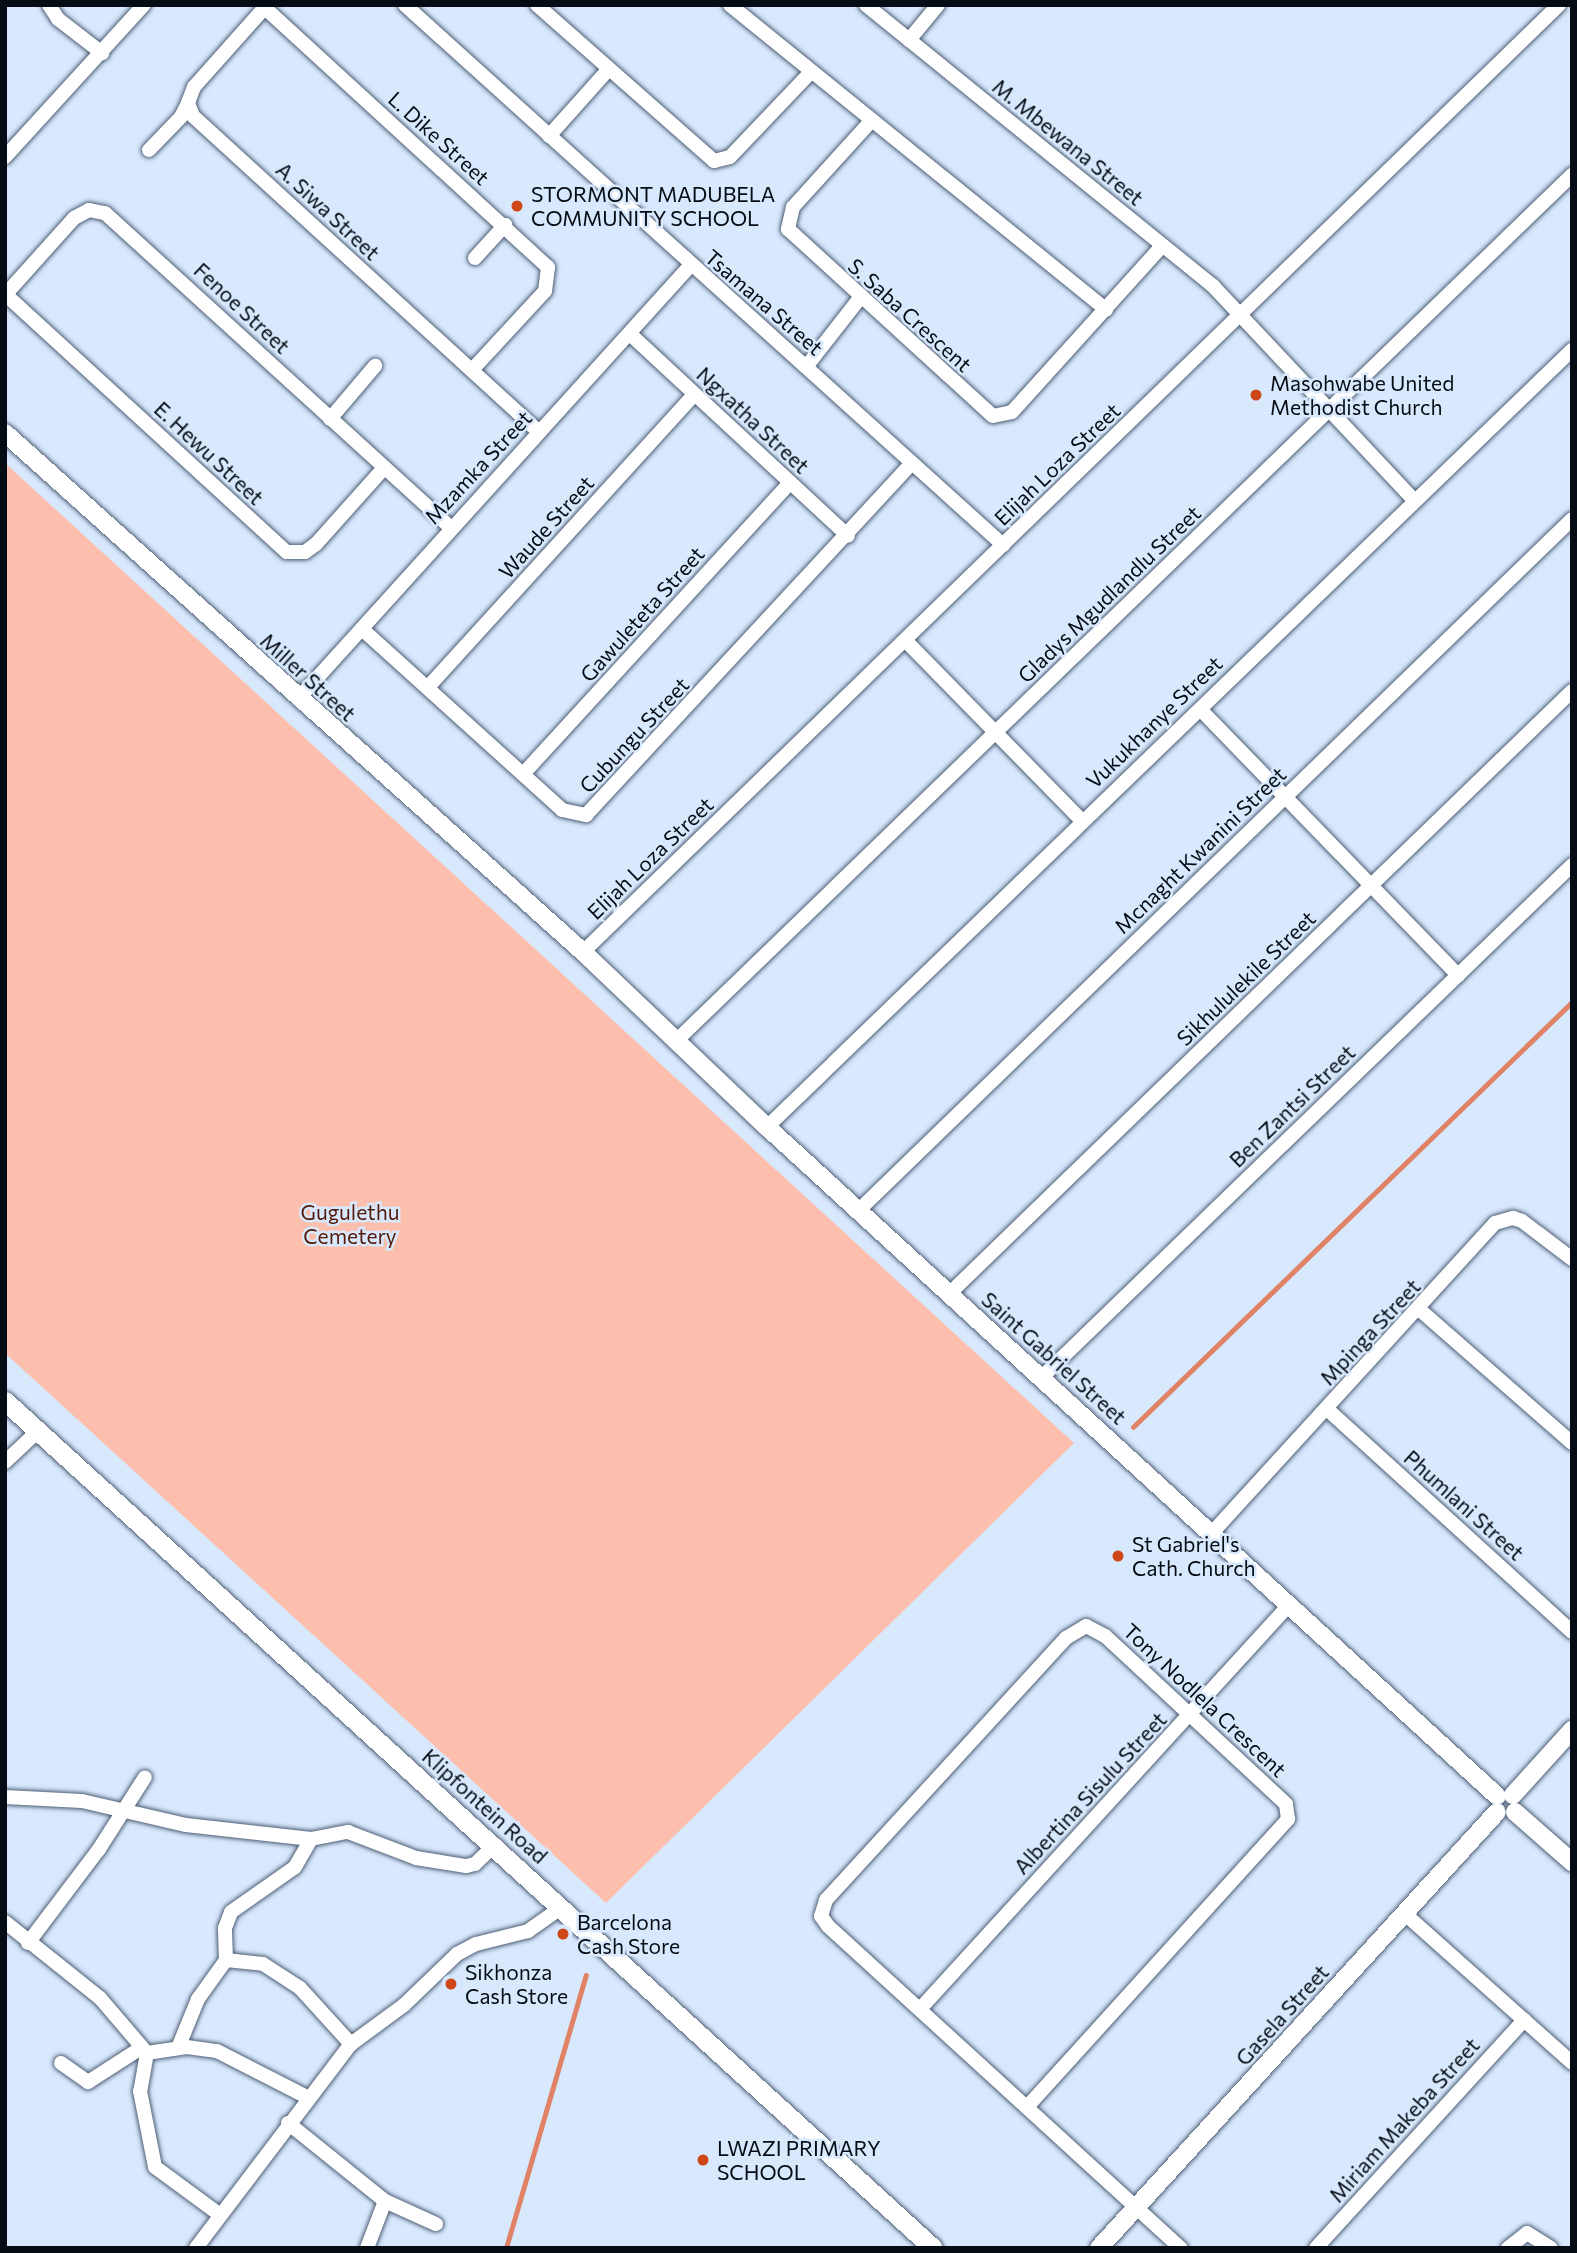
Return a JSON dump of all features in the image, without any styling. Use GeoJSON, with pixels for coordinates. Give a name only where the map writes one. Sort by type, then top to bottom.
{"type":"FeatureCollection","features":[{"type":"Feature","properties":{"kind":"main road","name":"Klipfontein Road"},"geometry":{"type":"LineString","coordinates":[[5,1401],[495,1845],[922,2244]]}},
{"type":"Feature","properties":{"kind":"street"},"geometry":{"type":"LineString","coordinates":[[49,5],[58,19],[102,53]]}},
{"type":"Feature","properties":{"kind":"street"},"geometry":{"type":"LineString","coordinates":[[5,157],[144,5]]}},
{"type":"Feature","properties":{"kind":"street","name":"Tsamana Street"},"geometry":{"type":"LineString","coordinates":[[405,5],[690,266],[1003,545]]}},
{"type":"Feature","properties":{"kind":"street"},"geometry":{"type":"LineString","coordinates":[[537,5],[607,71],[706,157],[717,161],[730,158],[811,72]]}},
{"type":"Feature","properties":{"kind":"street"},"geometry":{"type":"LineString","coordinates":[[730,5],[1106,309]]}},
{"type":"Feature","properties":{"kind":"street","name":"M. Mbewana Street"},"geometry":{"type":"LineString","coordinates":[[866,5],[1213,286],[1414,500]]}},
{"type":"Feature","properties":{"kind":"street"},"geometry":{"type":"LineString","coordinates":[[909,40],[939,5]]}},
{"type":"Feature","properties":{"kind":"street","name":"Elijah Loza Street"},"geometry":{"type":"LineString","coordinates":[[583,951],[1559,5]]}},
{"type":"Feature","properties":{"kind":"street"},"geometry":{"type":"LineString","coordinates":[[149,149],[181,117],[197,82],[266,6]]}},
{"type":"Feature","properties":{"kind":"street","name":"L. Dike Street"},"geometry":{"type":"LineString","coordinates":[[266,6],[545,261],[550,278],[541,296],[472,370]]}},
{"type":"Feature","properties":{"kind":"street"},"geometry":{"type":"LineString","coordinates":[[549,136],[607,71]]}},
{"type":"Feature","properties":{"kind":"street","name":"A. Siwa Street"},"geometry":{"type":"LineString","coordinates":[[188,103],[198,122],[539,432]]}},
{"type":"Feature","properties":{"kind":"street","name":"S. Saba Crescent"},"geometry":{"type":"LineString","coordinates":[[872,120],[793,207],[787,224],[795,239],[978,406],[999,417],[1012,412],[1162,246]]}},
{"type":"Feature","properties":{"kind":"street","name":"Gladys Mgudlandlu Street"},"geometry":{"type":"LineString","coordinates":[[675,1042],[1572,175]]}},
{"type":"Feature","properties":{"kind":"street","name":"Fenoe Street"},"geometry":{"type":"LineString","coordinates":[[5,295],[74,218],[89,209],[100,210],[450,527]]}},
{"type":"Feature","properties":{"kind":"street"},"geometry":{"type":"LineString","coordinates":[[475,258],[505,225]]}},
{"type":"Feature","properties":{"kind":"street","name":"Mzamka Street"},"geometry":{"type":"LineString","coordinates":[[298,699],[450,527],[690,266]]}},
{"type":"Feature","properties":{"kind":"street","name":"E. Hewu Street"},"geometry":{"type":"LineString","coordinates":[[5,295],[288,552],[305,552],[316,544],[383,469]]}},
{"type":"Feature","properties":{"kind":"street"},"geometry":{"type":"LineString","coordinates":[[806,367],[860,298]]}},
{"type":"Feature","properties":{"kind":"street","name":"Ngxatha Street"},"geometry":{"type":"LineString","coordinates":[[630,334],[848,536]]}},
{"type":"Feature","properties":{"kind":"street","name":"Vukukhanye Street"},"geometry":{"type":"LineString","coordinates":[[766,1127],[1081,820],[1200,709],[1572,350]]}},
{"type":"Feature","properties":{"kind":"street"},"geometry":{"type":"LineString","coordinates":[[330,419],[376,366]]}},
{"type":"Feature","properties":{"kind":"street","name":"Waude Street"},"geometry":{"type":"LineString","coordinates":[[429,686],[694,395]]}},
{"type":"Feature","properties":{"kind":"street","name":"Miller Street"},"geometry":{"type":"LineString","coordinates":[[5,433],[298,699],[583,951]]}},
{"type":"Feature","properties":{"kind":"street","name":"Cubungu Street"},"geometry":{"type":"LineString","coordinates":[[362,629],[429,686],[567,813],[590,813],[848,536],[911,464]]}},
{"type":"Feature","properties":{"kind":"street","name":"Gawuleteta Street"},"geometry":{"type":"LineString","coordinates":[[524,774],[790,484]]}},
{"type":"Feature","properties":{"kind":"street","name":"Mcnaght Kwanini Street"},"geometry":{"type":"LineString","coordinates":[[858,1211],[1572,519]]}},
{"type":"Feature","properties":{"kind":"street"},"geometry":{"type":"LineString","coordinates":[[905,640],[1081,820]]}},
{"type":"Feature","properties":{"kind":"street","name":"Sikhululekile Street"},"geometry":{"type":"LineString","coordinates":[[949,1294],[1572,691]]}},
{"type":"Feature","properties":{"kind":"street"},"geometry":{"type":"LineString","coordinates":[[1200,709],[1458,975]]}},
{"type":"Feature","properties":{"kind":"street","name":"Ben Zantsi Street"},"geometry":{"type":"LineString","coordinates":[[1042,1377],[1572,865]]}},
{"type":"Feature","properties":{"kind":"street","name":"Saint Gabriel Street"},"geometry":{"type":"LineString","coordinates":[[583,951],[766,1127],[1290,1604],[1505,1804],[1572,1862]]}},
{"type":"Feature","properties":{"kind":"street","name":"Mpinga Street"},"geometry":{"type":"LineString","coordinates":[[1211,1534],[1503,1219],[1529,1224],[1572,1259]]}},
{"type":"Feature","properties":{"kind":"street"},"geometry":{"type":"LineString","coordinates":[[1420,1310],[1572,1443]]}},
{"type":"Feature","properties":{"kind":"street","name":"Phumlani Street"},"geometry":{"type":"LineString","coordinates":[[1327,1409],[1572,1632]]}},
{"type":"Feature","properties":{"kind":"street"},"geometry":{"type":"LineString","coordinates":[[5,1462],[38,1431]]}},
{"type":"Feature","properties":{"kind":"street","name":"Albertina Sisulu Street"},"geometry":{"type":"LineString","coordinates":[[920,2009],[1290,1604]]}},
{"type":"Feature","properties":{"kind":"street","name":"Tony Nodlela Crescent"},"geometry":{"type":"LineString","coordinates":[[920,2009],[821,1916],[826,1900],[1066,1638],[1086,1626],[1105,1636],[1286,1804],[1288,1819],[1027,2107]]}},
{"type":"Feature","properties":{"kind":"street","name":"Gasela Street"},"geometry":{"type":"LineString","coordinates":[[1099,2248],[1572,1730]]}},
{"type":"Feature","properties":{"kind":"street"},"geometry":{"type":"LineString","coordinates":[[28,1943],[125,1809],[145,1776]]}},
{"type":"Feature","properties":{"kind":"street"},"geometry":{"type":"LineString","coordinates":[[5,1797],[42,1796],[125,1809],[186,1825],[311,1839],[348,1832],[416,1858],[466,1866],[475,1864],[495,1845]]}},
{"type":"Feature","properties":{"kind":"street"},"geometry":{"type":"LineString","coordinates":[[178,2048],[198,1999],[226,1960],[225,1928],[231,1912],[295,1867],[308,1850],[311,1839]]}},
{"type":"Feature","properties":{"kind":"street"},"geometry":{"type":"LineString","coordinates":[[202,2245],[219,2214],[307,2097],[351,2045],[404,2005],[457,1954],[476,1944],[528,1931],[562,1907]]}},
{"type":"Feature","properties":{"kind":"street"},"geometry":{"type":"LineString","coordinates":[[1405,1914],[1572,2063]]}},
{"type":"Feature","properties":{"kind":"street"},"geometry":{"type":"LineString","coordinates":[[5,1922],[100,1998],[144,2050],[140,2091],[155,2167],[219,2214]]}},
{"type":"Feature","properties":{"kind":"street"},"geometry":{"type":"LineString","coordinates":[[226,1960],[263,1964],[300,1989],[351,2045]]}},
{"type":"Feature","properties":{"kind":"street"},"geometry":{"type":"LineString","coordinates":[[920,2009],[1181,2248]]}},
{"type":"Feature","properties":{"kind":"street","name":"Miriam Makeba Street"},"geometry":{"type":"LineString","coordinates":[[1316,2248],[1524,2020]]}},
{"type":"Feature","properties":{"kind":"street"},"geometry":{"type":"LineString","coordinates":[[61,2063],[88,2082],[144,2050],[178,2048],[216,2051],[307,2097]]}},
{"type":"Feature","properties":{"kind":"street"},"geometry":{"type":"LineString","coordinates":[[288,2123],[385,2201],[436,2224]]}},
{"type":"Feature","properties":{"kind":"street"},"geometry":{"type":"LineString","coordinates":[[367,2248],[385,2201]]}},
{"type":"Feature","properties":{"kind":"street"},"geometry":{"type":"LineString","coordinates":[[1508,2248],[1523,2234],[1533,2233],[1552,2248]]}},
{"type":"Feature","properties":{"kind":"green space","name":"Gugulethu Cemetery"},"geometry":{"type":"Polygon","coordinates":[[[5,463],[1074,1443],[606,1903],[5,1353],[5,463]]]}},
{"type":"Feature","properties":{"kind":"waterway"},"geometry":{"type":"LineString","coordinates":[[1133,1427],[1572,1002]]}},
{"type":"Feature","properties":{"kind":"waterway"},"geometry":{"type":"LineString","coordinates":[[506,2248],[586,1975]]}},
{"type":"Feature","properties":{"kind":"place","name":"STORMONT MADUBELA COMMUNITY SCHOOL"},"geometry":{"type":"Point","coordinates":[517,206]}},
{"type":"Feature","properties":{"kind":"place","name":"Masohwabe United Methodist Church"},"geometry":{"type":"Point","coordinates":[1256,395]}},
{"type":"Feature","properties":{"kind":"place","name":"St Gabriel's Cath. Church"},"geometry":{"type":"Point","coordinates":[1118,1556]}},
{"type":"Feature","properties":{"kind":"place","name":"Barcelona Cash Store"},"geometry":{"type":"Point","coordinates":[563,1934]}},
{"type":"Feature","properties":{"kind":"place","name":"Sikhonza Cash Store"},"geometry":{"type":"Point","coordinates":[451,1984]}},
{"type":"Feature","properties":{"kind":"place","name":"LWAZI PRIMARY SCHOOL"},"geometry":{"type":"Point","coordinates":[703,2160]}}]}
